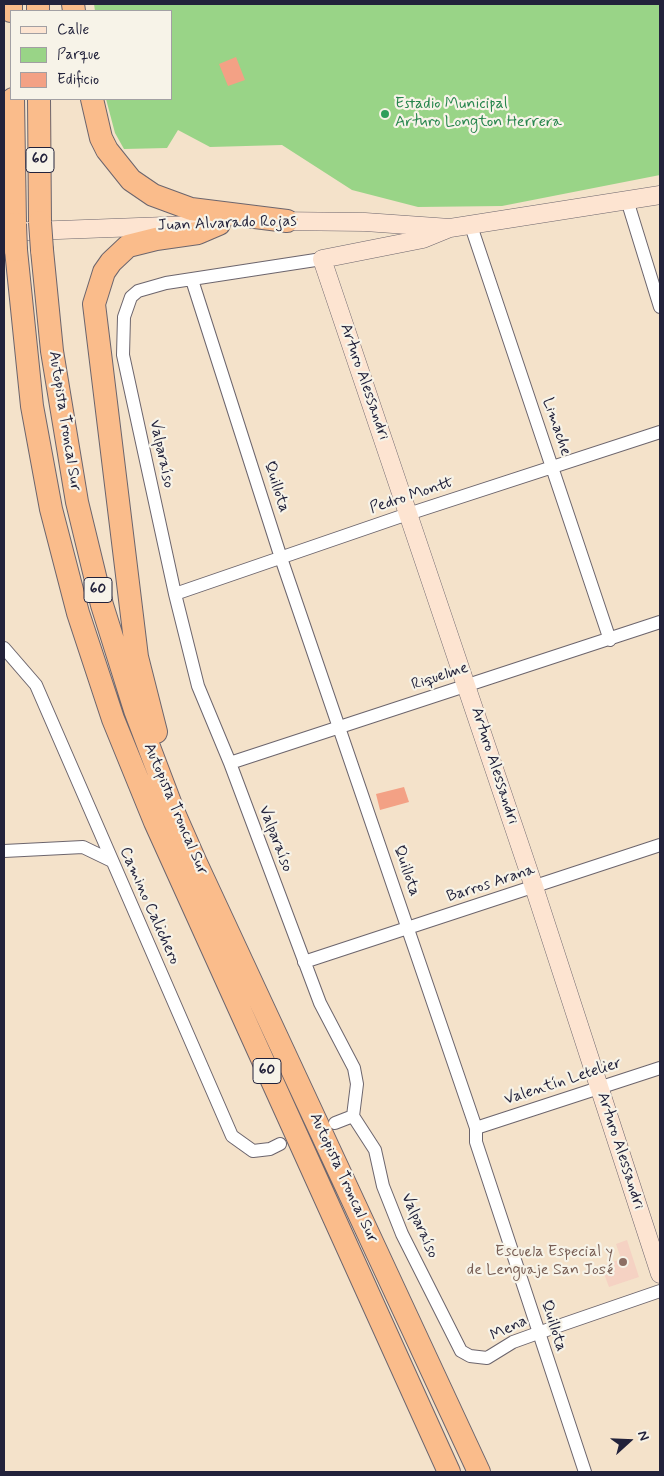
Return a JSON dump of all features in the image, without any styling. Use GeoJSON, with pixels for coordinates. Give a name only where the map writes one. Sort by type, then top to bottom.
{"type":"FeatureCollection","features":[{"type":"Feature","properties":{"kind":"highway","name":"Autopista Troncal Sur"},"geometry":{"type":"LineString","coordinates":[[13,100],[15,198],[12,235],[25,354],[48,492],[78,613],[110,710],[159,831],[449,1472]]}},
{"type":"Feature","properties":{"kind":"highway","name":"Autopista Troncal Sur"},"geometry":{"type":"LineString","coordinates":[[39,100],[40,222],[52,351],[63,427],[77,502],[100,596],[118,658],[174,813],[478,1472]]}},
{"type":"Feature","properties":{"kind":"highway"},"geometry":{"type":"LineString","coordinates":[[92,100],[107,150],[132,180],[153,195],[191,210],[287,221]]}},
{"type":"Feature","properties":{"kind":"highway"},"geometry":{"type":"LineString","coordinates":[[4,156],[15,198]]}},
{"type":"Feature","properties":{"kind":"highway"},"geometry":{"type":"LineString","coordinates":[[218,224],[198,233],[156,238],[128,246],[110,262],[104,272],[96,293],[94,316],[137,657],[157,735],[220,913]]}},
{"type":"Feature","properties":{"kind":"main road","name":"Juan Alvarado Rojas"},"geometry":{"type":"LineString","coordinates":[[12,235],[287,221],[365,222],[450,228],[660,195]]}},
{"type":"Feature","properties":{"kind":"main road","name":"Juan Alvarado Rojas"},"geometry":{"type":"LineString","coordinates":[[322,259],[423,239],[450,228]]}},
{"type":"Feature","properties":{"kind":"main road","name":"Arturo Alessandri"},"geometry":{"type":"LineString","coordinates":[[322,259],[534,887],[660,1274]]}},
{"type":"Feature","properties":{"kind":"street"},"geometry":{"type":"LineString","coordinates":[[627,200],[660,308]]}},
{"type":"Feature","properties":{"kind":"street","name":"Limache"},"geometry":{"type":"LineString","coordinates":[[471,226],[610,640]]}},
{"type":"Feature","properties":{"kind":"street","name":"Juan Alvarado Rojas"},"geometry":{"type":"LineString","coordinates":[[138,290],[166,283],[322,259]]}},
{"type":"Feature","properties":{"kind":"street","name":"Quillota"},"geometry":{"type":"LineString","coordinates":[[192,280],[281,558],[476,1128],[476,1142],[585,1472]]}},
{"type":"Feature","properties":{"kind":"street","name":"Valparaíso"},"geometry":{"type":"LineString","coordinates":[[138,290],[132,297],[124,317],[123,355],[175,594],[198,686],[230,763],[320,1003],[354,1068],[356,1084],[353,1116],[375,1150],[383,1186],[402,1234],[461,1351],[470,1356],[486,1358]]}},
{"type":"Feature","properties":{"kind":"street","name":"Pedro Montt"},"geometry":{"type":"LineString","coordinates":[[175,594],[409,514],[660,432]]}},
{"type":"Feature","properties":{"kind":"street","name":"Riquelme"},"geometry":{"type":"LineString","coordinates":[[230,763],[610,640],[660,622]]}},
{"type":"Feature","properties":{"kind":"street","name":"Camino Calichero"},"geometry":{"type":"LineString","coordinates":[[4,648],[36,686],[232,1136],[253,1151],[270,1149],[280,1144]]}},
{"type":"Feature","properties":{"kind":"street","name":"Barros Arana"},"geometry":{"type":"LineString","coordinates":[[304,962],[660,845]]}},
{"type":"Feature","properties":{"kind":"street"},"geometry":{"type":"LineString","coordinates":[[4,850],[83,847],[112,861]]}},
{"type":"Feature","properties":{"kind":"street","name":"Valentín Letelier"},"geometry":{"type":"LineString","coordinates":[[476,1128],[660,1068]]}},
{"type":"Feature","properties":{"kind":"street"},"geometry":{"type":"LineString","coordinates":[[335,1123],[353,1116]]}},
{"type":"Feature","properties":{"kind":"street","name":"Mena"},"geometry":{"type":"LineString","coordinates":[[486,1358],[513,1342],[538,1332],[660,1291]]}},
{"type":"Feature","properties":{"kind":"shaded area","name":"Escuela Especial y de Lenguaje San José"},"geometry":{"type":"Polygon","coordinates":[[[627,1240],[639,1277],[609,1287],[601,1266],[621,1259],[616,1244],[627,1240]]]}},
{"type":"Feature","properties":{"kind":"green space","name":"Estadio Municipal Arturo Longton Herrera"},"geometry":{"type":"Polygon","coordinates":[[[94,4],[660,4],[660,175],[502,206],[418,207],[352,190],[282,145],[210,147],[178,130],[167,148],[124,149],[115,133],[106,100],[172,100],[172,10],[95,10],[94,4]]]}},
{"type":"Feature","properties":{"kind":"building"},"geometry":{"type":"Polygon","coordinates":[[[236,57],[245,80],[228,86],[219,64],[236,57]]]}},
{"type":"Feature","properties":{"kind":"building"},"geometry":{"type":"Polygon","coordinates":[[[404,787],[409,802],[380,810],[376,794],[404,787]]]}},
{"type":"Feature","properties":{"kind":"place","name":"Estadio Municipal Arturo Longton Herrera"},"geometry":{"type":"Point","coordinates":[385,114]}},
{"type":"Feature","properties":{"kind":"place","name":"Escuela Especial y de Lenguaje San José"},"geometry":{"type":"Point","coordinates":[623,1262]}}]}
